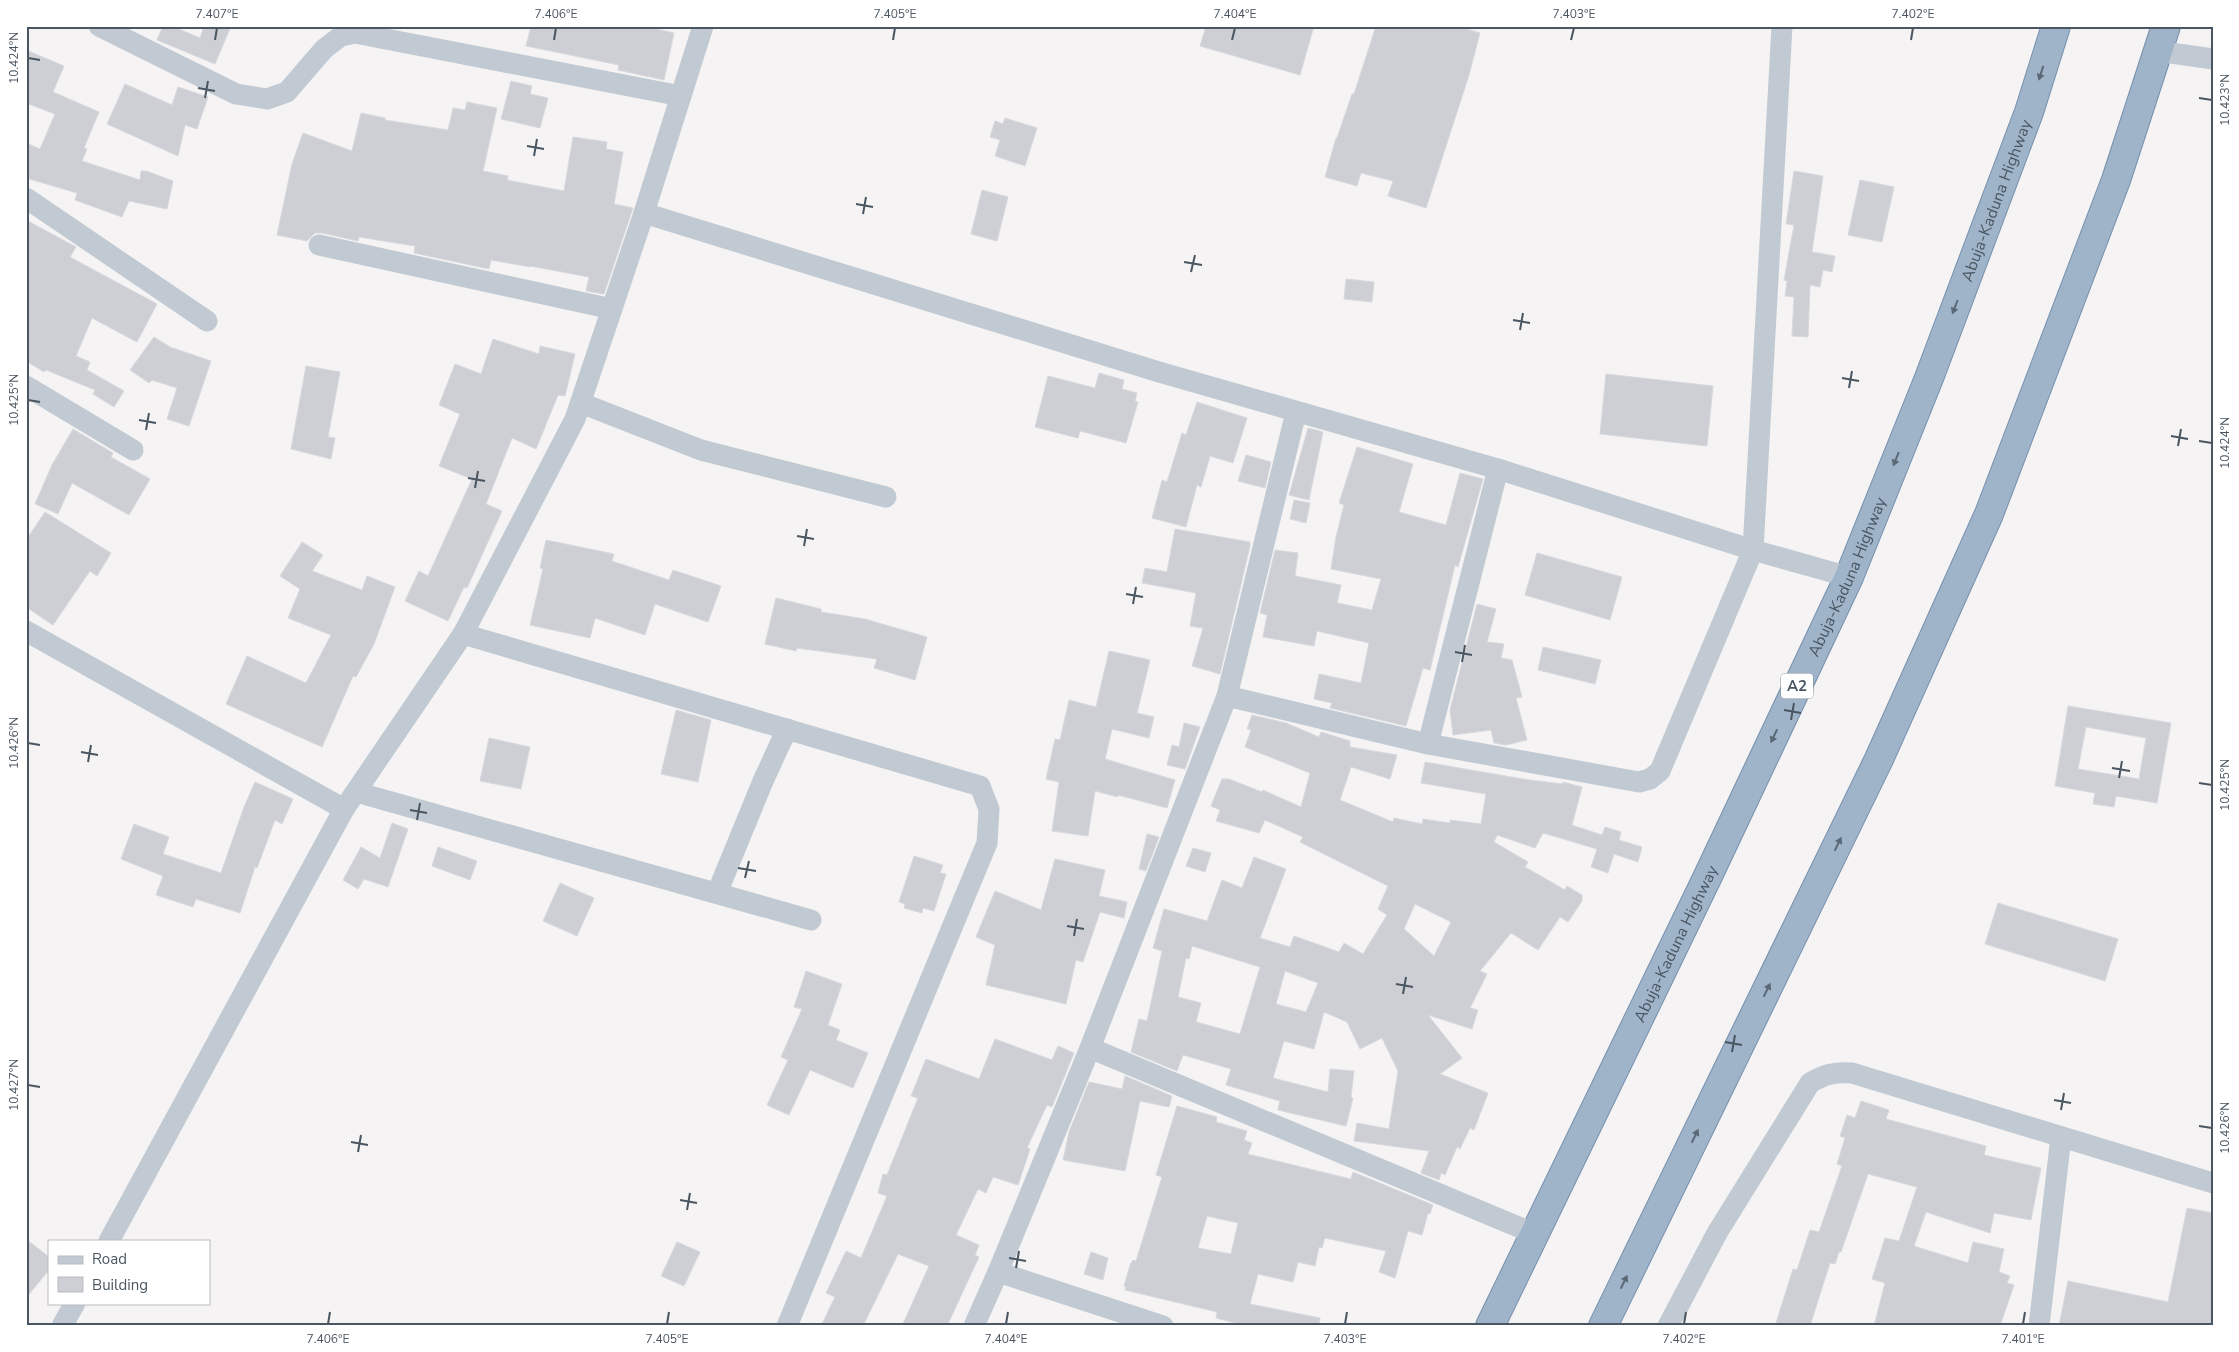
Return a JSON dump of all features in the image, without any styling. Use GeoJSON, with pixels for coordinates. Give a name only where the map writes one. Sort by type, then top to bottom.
{"type":"FeatureCollection","features":[{"type":"Feature","properties":{"kind":"highway","name":"Abuja-Kaduna Highway"},"geometry":{"type":"LineString","coordinates":[[1490,1326],[1708,878],[1849,577],[1936,359],[2029,112],[2056,26]]}},
{"type":"Feature","properties":{"kind":"highway"},"geometry":{"type":"LineString","coordinates":[[1602,1326],[1879,759],[1989,514],[2116,180],[2161,39]]}},
{"type":"Feature","properties":{"kind":"street"},"geometry":{"type":"LineString","coordinates":[[99,26],[236,94],[267,98],[287,92],[324,49],[341,36],[355,33],[681,96]]}},
{"type":"Feature","properties":{"kind":"street"},"geometry":{"type":"LineString","coordinates":[[110,1240],[350,800],[463,634],[576,419],[703,26]]}},
{"type":"Feature","properties":{"kind":"street"},"geometry":{"type":"LineString","coordinates":[[1227,696],[1428,744],[1639,782],[1650,779],[1660,771],[1753,550],[1782,26]]}},
{"type":"Feature","properties":{"kind":"street"},"geometry":{"type":"LineString","coordinates":[[2161,39],[2213,59]]}},
{"type":"Feature","properties":{"kind":"street"},"geometry":{"type":"LineString","coordinates":[[26,198],[207,321]]}},
{"type":"Feature","properties":{"kind":"street"},"geometry":{"type":"LineString","coordinates":[[644,213],[1160,372],[1498,469],[1753,550],[1849,577]]}},
{"type":"Feature","properties":{"kind":"street"},"geometry":{"type":"LineString","coordinates":[[319,245],[612,310]]}},
{"type":"Feature","properties":{"kind":"street"},"geometry":{"type":"LineString","coordinates":[[26,386],[133,450]]}},
{"type":"Feature","properties":{"kind":"street"},"geometry":{"type":"LineString","coordinates":[[581,403],[701,450],[886,497]]}},
{"type":"Feature","properties":{"kind":"street"},"geometry":{"type":"LineString","coordinates":[[974,1326],[1090,1048],[1227,696],[1296,412]]}},
{"type":"Feature","properties":{"kind":"street"},"geometry":{"type":"LineString","coordinates":[[1428,744],[1498,469]]}},
{"type":"Feature","properties":{"kind":"street"},"geometry":{"type":"LineString","coordinates":[[26,631],[350,800],[811,920]]}},
{"type":"Feature","properties":{"kind":"street"},"geometry":{"type":"LineString","coordinates":[[463,634],[980,786],[989,809],[987,843],[787,1326]]}},
{"type":"Feature","properties":{"kind":"street"},"geometry":{"type":"LineString","coordinates":[[717,894],[763,781],[787,729]]}},
{"type":"Feature","properties":{"kind":"street"},"geometry":{"type":"LineString","coordinates":[[1090,1048],[1535,1234]]}},
{"type":"Feature","properties":{"kind":"street"},"geometry":{"type":"LineString","coordinates":[[1668,1326],[1717,1233],[1810,1083],[1826,1074],[1836,1072],[1852,1073],[2213,1183]]}},
{"type":"Feature","properties":{"kind":"street"},"geometry":{"type":"LineString","coordinates":[[2039,1326],[2061,1137]]}},
{"type":"Feature","properties":{"kind":"street"},"geometry":{"type":"LineString","coordinates":[[998,1272],[1163,1326]]}},
{"type":"Feature","properties":{"kind":"street"},"geometry":{"type":"LineString","coordinates":[[62,1326],[74,1304]]}},
{"type":"Feature","properties":{"kind":"building"},"geometry":{"type":"Polygon","coordinates":[[[163,26],[172,26],[200,38],[204,26],[231,26],[215,64],[157,40],[163,26]]]}},
{"type":"Feature","properties":{"kind":"building"},"geometry":{"type":"Polygon","coordinates":[[[531,26],[643,26],[674,33],[664,80],[618,70],[619,65],[526,46],[531,26]]]}},
{"type":"Feature","properties":{"kind":"building"},"geometry":{"type":"Polygon","coordinates":[[[1206,26],[1314,26],[1300,75],[1200,46],[1206,26]]]}},
{"type":"Feature","properties":{"kind":"building"},"geometry":{"type":"Polygon","coordinates":[[[1376,26],[1457,26],[1480,33],[1469,75],[1426,208],[1388,196],[1393,181],[1361,173],[1357,186],[1325,177],[1336,138],[1352,94],[1354,94],[1376,26]]]}},
{"type":"Feature","properties":{"kind":"building"},"geometry":{"type":"Polygon","coordinates":[[[26,50],[64,66],[53,92],[99,112],[84,148],[87,149],[82,161],[140,180],[141,171],[146,171],[173,181],[167,209],[129,201],[122,217],[75,200],[77,193],[26,178],[26,143],[40,149],[55,114],[26,103],[26,50]]]}},
{"type":"Feature","properties":{"kind":"building"},"geometry":{"type":"Polygon","coordinates":[[[511,81],[532,86],[530,94],[548,98],[540,128],[501,119],[511,81]]]}},
{"type":"Feature","properties":{"kind":"building"},"geometry":{"type":"Polygon","coordinates":[[[125,84],[172,105],[178,87],[208,97],[197,129],[185,125],[178,156],[107,124],[125,84]]]}},
{"type":"Feature","properties":{"kind":"building"},"geometry":{"type":"Polygon","coordinates":[[[467,102],[497,108],[483,171],[508,176],[507,180],[564,191],[573,137],[607,142],[606,149],[623,152],[614,204],[633,208],[604,294],[586,291],[589,277],[530,266],[491,260],[489,269],[414,253],[415,246],[359,237],[358,241],[315,233],[307,241],[277,235],[292,164],[303,133],[352,151],[361,113],[385,118],[385,120],[448,130],[453,108],[465,110],[467,102]]]}},
{"type":"Feature","properties":{"kind":"building"},"geometry":{"type":"Polygon","coordinates":[[[1005,118],[1037,128],[1025,166],[995,156],[1000,140],[990,137],[995,121],[1003,124],[1005,118]]]}},
{"type":"Feature","properties":{"kind":"building"},"geometry":{"type":"Polygon","coordinates":[[[1794,171],[1823,176],[1812,252],[1835,256],[1832,272],[1823,270],[1820,287],[1810,285],[1808,337],[1792,336],[1794,297],[1785,296],[1787,281],[1784,280],[1794,225],[1786,224],[1794,171]]]}},
{"type":"Feature","properties":{"kind":"building"},"geometry":{"type":"Polygon","coordinates":[[[1860,180],[1894,187],[1882,242],[1848,235],[1860,180]]]}},
{"type":"Feature","properties":{"kind":"building"},"geometry":{"type":"Polygon","coordinates":[[[982,190],[1008,197],[997,241],[971,234],[982,190]]]}},
{"type":"Feature","properties":{"kind":"building"},"geometry":{"type":"Polygon","coordinates":[[[26,220],[76,247],[70,257],[157,304],[137,342],[92,318],[76,356],[90,362],[87,370],[124,391],[114,407],[93,394],[95,390],[46,370],[44,372],[26,361],[26,220]]]}},
{"type":"Feature","properties":{"kind":"building"},"geometry":{"type":"Polygon","coordinates":[[[1346,279],[1374,282],[1372,302],[1344,299],[1346,279]]]}},
{"type":"Feature","properties":{"kind":"building"},"geometry":{"type":"Polygon","coordinates":[[[154,337],[170,347],[211,361],[189,426],[167,419],[177,388],[152,380],[149,383],[130,370],[154,337]]]}},
{"type":"Feature","properties":{"kind":"building"},"geometry":{"type":"Polygon","coordinates":[[[493,339],[539,354],[540,346],[575,354],[565,396],[558,395],[536,449],[512,438],[486,504],[502,511],[467,588],[464,587],[448,621],[405,601],[419,571],[428,576],[472,479],[439,466],[460,414],[439,405],[455,364],[481,374],[493,339]]]}},
{"type":"Feature","properties":{"kind":"building"},"geometry":{"type":"Polygon","coordinates":[[[306,366],[340,372],[328,437],[335,438],[331,459],[291,449],[306,366]]]}},
{"type":"Feature","properties":{"kind":"building"},"geometry":{"type":"Polygon","coordinates":[[[1099,373],[1124,380],[1122,389],[1137,393],[1135,401],[1138,402],[1126,443],[1080,431],[1078,438],[1035,427],[1048,376],[1095,388],[1099,373]]]}},
{"type":"Feature","properties":{"kind":"building"},"geometry":{"type":"Polygon","coordinates":[[[1606,374],[1713,386],[1707,446],[1600,434],[1606,374]]]}},
{"type":"Feature","properties":{"kind":"building"},"geometry":{"type":"Polygon","coordinates":[[[1197,402],[1247,418],[1233,463],[1210,456],[1201,487],[1197,485],[1186,527],[1152,518],[1162,480],[1167,482],[1182,433],[1186,435],[1197,402]]]}},
{"type":"Feature","properties":{"kind":"building"},"geometry":{"type":"Polygon","coordinates":[[[1308,428],[1323,432],[1309,500],[1289,495],[1308,428]]]}},
{"type":"Feature","properties":{"kind":"building"},"geometry":{"type":"Polygon","coordinates":[[[73,429],[113,453],[111,457],[150,479],[129,515],[72,483],[58,514],[35,504],[52,465],[73,429]]]}},
{"type":"Feature","properties":{"kind":"building"},"geometry":{"type":"Polygon","coordinates":[[[1357,447],[1413,464],[1399,512],[1446,525],[1460,473],[1483,479],[1458,567],[1455,565],[1430,670],[1423,668],[1406,726],[1330,708],[1332,703],[1314,699],[1319,674],[1361,683],[1369,643],[1317,631],[1314,646],[1263,637],[1267,615],[1260,613],[1275,550],[1298,553],[1295,576],[1341,585],[1337,603],[1372,610],[1381,579],[1331,569],[1344,505],[1339,503],[1357,447]]]}},
{"type":"Feature","properties":{"kind":"building"},"geometry":{"type":"Polygon","coordinates":[[[1246,455],[1271,462],[1265,488],[1238,481],[1246,455]]]}},
{"type":"Feature","properties":{"kind":"building"},"geometry":{"type":"Polygon","coordinates":[[[1294,500],[1310,503],[1306,523],[1290,519],[1294,500]]]}},
{"type":"Feature","properties":{"kind":"building"},"geometry":{"type":"Polygon","coordinates":[[[45,512],[111,553],[97,576],[90,571],[53,625],[26,607],[26,540],[45,512]]]}},
{"type":"Feature","properties":{"kind":"building"},"geometry":{"type":"Polygon","coordinates":[[[1175,529],[1250,542],[1220,674],[1192,666],[1203,628],[1190,626],[1196,593],[1142,583],[1145,568],[1167,572],[1175,529]]]}},
{"type":"Feature","properties":{"kind":"building"},"geometry":{"type":"Polygon","coordinates":[[[546,540],[614,554],[612,561],[669,580],[673,570],[721,586],[708,622],[655,604],[645,635],[595,618],[590,638],[530,625],[543,569],[540,568],[546,540]]]}},
{"type":"Feature","properties":{"kind":"building"},"geometry":{"type":"Polygon","coordinates":[[[302,542],[323,555],[312,571],[362,590],[367,576],[395,587],[374,644],[356,677],[353,676],[322,747],[226,704],[247,656],[306,683],[331,635],[288,618],[300,589],[280,576],[302,542]]]}},
{"type":"Feature","properties":{"kind":"building"},"geometry":{"type":"Polygon","coordinates":[[[1537,553],[1622,577],[1610,620],[1525,595],[1537,553]]]}},
{"type":"Feature","properties":{"kind":"building"},"geometry":{"type":"Polygon","coordinates":[[[776,598],[821,609],[821,612],[865,619],[927,637],[915,680],[874,668],[877,659],[797,648],[796,651],[765,644],[776,598]]]}},
{"type":"Feature","properties":{"kind":"building"},"geometry":{"type":"Polygon","coordinates":[[[1477,604],[1496,609],[1487,642],[1504,644],[1501,658],[1512,660],[1522,697],[1516,698],[1527,740],[1506,745],[1494,743],[1491,730],[1453,735],[1450,710],[1477,604]]]}},
{"type":"Feature","properties":{"kind":"building"},"geometry":{"type":"Polygon","coordinates":[[[1543,647],[1601,660],[1595,684],[1538,670],[1543,647]]]}},
{"type":"Feature","properties":{"kind":"building"},"geometry":{"type":"Polygon","coordinates":[[[1109,651],[1150,660],[1137,713],[1154,717],[1149,738],[1112,729],[1105,759],[1175,780],[1167,808],[1095,791],[1088,836],[1052,831],[1059,782],[1046,779],[1055,739],[1060,740],[1069,700],[1096,707],[1109,651]]]}},
{"type":"Feature","properties":{"kind":"building"},"geometry":{"type":"Polygon","coordinates":[[[2068,706],[2171,723],[2157,803],[2116,796],[2114,807],[2093,804],[2095,793],[2055,786],[2068,706]],[[2086,727],[2078,769],[2139,779],[2146,738],[2086,727]]]}},
{"type":"Feature","properties":{"kind":"building"},"geometry":{"type":"Polygon","coordinates":[[[676,710],[711,720],[698,782],[661,774],[676,710]]]}},
{"type":"Feature","properties":{"kind":"building"},"geometry":{"type":"Polygon","coordinates":[[[1252,715],[1286,723],[1319,737],[1321,732],[1350,741],[1350,747],[1397,755],[1390,779],[1351,767],[1340,800],[1393,822],[1394,818],[1422,824],[1423,819],[1450,823],[1450,820],[1481,824],[1486,794],[1421,783],[1425,762],[1523,779],[1563,784],[1563,782],[1582,787],[1572,825],[1602,835],[1605,827],[1621,832],[1619,840],[1642,847],[1638,862],[1614,854],[1608,873],[1591,867],[1597,849],[1543,833],[1535,848],[1497,835],[1494,842],[1528,862],[1525,867],[1565,890],[1567,886],[1582,895],[1582,901],[1568,922],[1560,917],[1538,950],[1511,933],[1480,971],[1487,974],[1470,1008],[1478,1010],[1472,1029],[1428,1015],[1462,1058],[1440,1074],[1488,1093],[1474,1130],[1470,1128],[1460,1149],[1457,1147],[1445,1175],[1441,1173],[1439,1180],[1421,1173],[1429,1151],[1354,1141],[1357,1123],[1389,1129],[1398,1071],[1382,1038],[1360,1049],[1347,1022],[1324,1012],[1314,1049],[1284,1041],[1273,1078],[1328,1092],[1330,1069],[1354,1071],[1351,1097],[1353,1098],[1346,1126],[1278,1110],[1280,1101],[1226,1085],[1231,1069],[1183,1055],[1177,1071],[1131,1052],[1139,1019],[1147,1021],[1162,951],[1153,948],[1164,909],[1207,921],[1222,880],[1242,888],[1254,857],[1286,869],[1260,938],[1290,947],[1294,936],[1339,952],[1344,943],[1363,954],[1387,915],[1378,909],[1388,886],[1300,842],[1303,837],[1265,820],[1259,833],[1216,821],[1220,810],[1211,806],[1222,779],[1229,779],[1262,792],[1263,790],[1301,807],[1310,773],[1245,747],[1251,730],[1247,729],[1252,715]],[[1415,904],[1404,929],[1434,956],[1451,922],[1415,904]],[[1192,946],[1189,959],[1186,958],[1178,997],[1201,1003],[1196,1022],[1240,1034],[1260,967],[1192,946]],[[1285,971],[1276,1004],[1306,1012],[1318,983],[1285,971]]]}},
{"type":"Feature","properties":{"kind":"building"},"geometry":{"type":"Polygon","coordinates":[[[1184,723],[1200,727],[1185,769],[1167,765],[1172,745],[1179,747],[1184,723]]]}},
{"type":"Feature","properties":{"kind":"building"},"geometry":{"type":"Polygon","coordinates":[[[489,738],[530,747],[521,789],[480,781],[489,738]]]}},
{"type":"Feature","properties":{"kind":"building"},"geometry":{"type":"Polygon","coordinates":[[[255,782],[293,799],[282,824],[275,820],[257,868],[255,867],[240,913],[196,899],[193,907],[156,895],[163,876],[121,859],[134,824],[169,837],[163,854],[221,873],[244,807],[255,782]]]}},
{"type":"Feature","properties":{"kind":"building"},"geometry":{"type":"Polygon","coordinates":[[[392,823],[408,829],[388,887],[364,879],[358,889],[343,880],[361,847],[380,858],[392,823]]]}},
{"type":"Feature","properties":{"kind":"building"},"geometry":{"type":"Polygon","coordinates":[[[1147,834],[1159,837],[1146,871],[1139,869],[1147,834]]]}},
{"type":"Feature","properties":{"kind":"building"},"geometry":{"type":"Polygon","coordinates":[[[438,847],[477,861],[470,880],[432,866],[438,847]]]}},
{"type":"Feature","properties":{"kind":"building"},"geometry":{"type":"Polygon","coordinates":[[[1193,848],[1211,853],[1205,872],[1186,866],[1193,848]]]}},
{"type":"Feature","properties":{"kind":"building"},"geometry":{"type":"Polygon","coordinates":[[[914,856],[943,865],[940,873],[946,874],[934,911],[923,908],[922,913],[904,908],[905,904],[899,902],[914,856]]]}},
{"type":"Feature","properties":{"kind":"building"},"geometry":{"type":"Polygon","coordinates":[[[1055,859],[1105,870],[1099,896],[1127,902],[1124,918],[1100,912],[1083,962],[1076,960],[1066,1004],[986,985],[995,945],[976,937],[995,891],[1041,910],[1055,859]]]}},
{"type":"Feature","properties":{"kind":"building"},"geometry":{"type":"Polygon","coordinates":[[[560,883],[594,898],[577,936],[543,921],[560,883]]]}},
{"type":"Feature","properties":{"kind":"building"},"geometry":{"type":"Polygon","coordinates":[[[1998,903],[2118,939],[2105,981],[1985,944],[1998,903]]]}},
{"type":"Feature","properties":{"kind":"building"},"geometry":{"type":"Polygon","coordinates":[[[806,971],[842,984],[828,1025],[840,1030],[836,1040],[868,1053],[853,1088],[810,1070],[789,1115],[767,1105],[788,1060],[781,1057],[802,1009],[794,1007],[806,971]]]}},
{"type":"Feature","properties":{"kind":"building"},"geometry":{"type":"Polygon","coordinates":[[[995,1039],[1052,1060],[1058,1046],[1074,1053],[1052,1107],[1047,1105],[1027,1148],[1030,1149],[1018,1185],[993,1177],[986,1193],[978,1189],[956,1235],[979,1245],[975,1255],[979,1257],[947,1326],[902,1326],[929,1266],[898,1254],[863,1326],[821,1326],[835,1297],[826,1293],[846,1251],[861,1258],[887,1196],[878,1193],[883,1174],[887,1175],[918,1098],[911,1096],[926,1059],[979,1079],[995,1039]]]}},
{"type":"Feature","properties":{"kind":"building"},"geometry":{"type":"Polygon","coordinates":[[[1125,1076],[1172,1096],[1169,1107],[1140,1101],[1125,1171],[1063,1160],[1069,1132],[1089,1082],[1122,1089],[1125,1076]]]}},
{"type":"Feature","properties":{"kind":"building"},"geometry":{"type":"Polygon","coordinates":[[[1861,1101],[1889,1110],[1886,1119],[1986,1146],[1984,1155],[2041,1168],[2031,1220],[1994,1213],[1990,1233],[1926,1212],[1914,1246],[1968,1263],[1973,1242],[2004,1249],[1999,1272],[2010,1276],[2007,1283],[2014,1285],[2000,1326],[1874,1326],[1885,1283],[1872,1279],[1885,1238],[1899,1241],[1917,1187],[1868,1174],[1841,1252],[1839,1252],[1835,1264],[1830,1263],[1810,1326],[1775,1326],[1793,1269],[1797,1270],[1810,1230],[1819,1232],[1842,1166],[1837,1164],[1845,1138],[1840,1136],[1847,1115],[1855,1118],[1861,1101]]]}},
{"type":"Feature","properties":{"kind":"building"},"geometry":{"type":"Polygon","coordinates":[[[1177,1106],[1217,1117],[1216,1122],[1247,1131],[1244,1140],[1252,1143],[1248,1154],[1351,1179],[1353,1172],[1433,1205],[1430,1214],[1428,1213],[1422,1235],[1408,1231],[1395,1278],[1379,1272],[1386,1251],[1325,1238],[1322,1248],[1319,1247],[1315,1266],[1298,1262],[1293,1282],[1258,1274],[1250,1304],[1320,1318],[1319,1326],[1247,1326],[1216,1318],[1217,1312],[1125,1290],[1126,1287],[1124,1286],[1130,1265],[1133,1260],[1136,1261],[1162,1177],[1156,1175],[1177,1106]],[[1207,1216],[1198,1248],[1231,1254],[1238,1223],[1207,1216]]]}},
{"type":"Feature","properties":{"kind":"building"},"geometry":{"type":"Polygon","coordinates":[[[2187,1208],[2213,1213],[2213,1326],[2059,1326],[2068,1281],[2168,1302],[2187,1208]]]}},
{"type":"Feature","properties":{"kind":"building"},"geometry":{"type":"Polygon","coordinates":[[[26,1239],[48,1256],[48,1271],[26,1298],[26,1239]]]}},
{"type":"Feature","properties":{"kind":"building"},"geometry":{"type":"Polygon","coordinates":[[[677,1242],[700,1252],[684,1286],[661,1276],[677,1242]]]}},
{"type":"Feature","properties":{"kind":"building"},"geometry":{"type":"Polygon","coordinates":[[[1091,1252],[1108,1258],[1103,1280],[1084,1274],[1091,1252]]]}}]}
